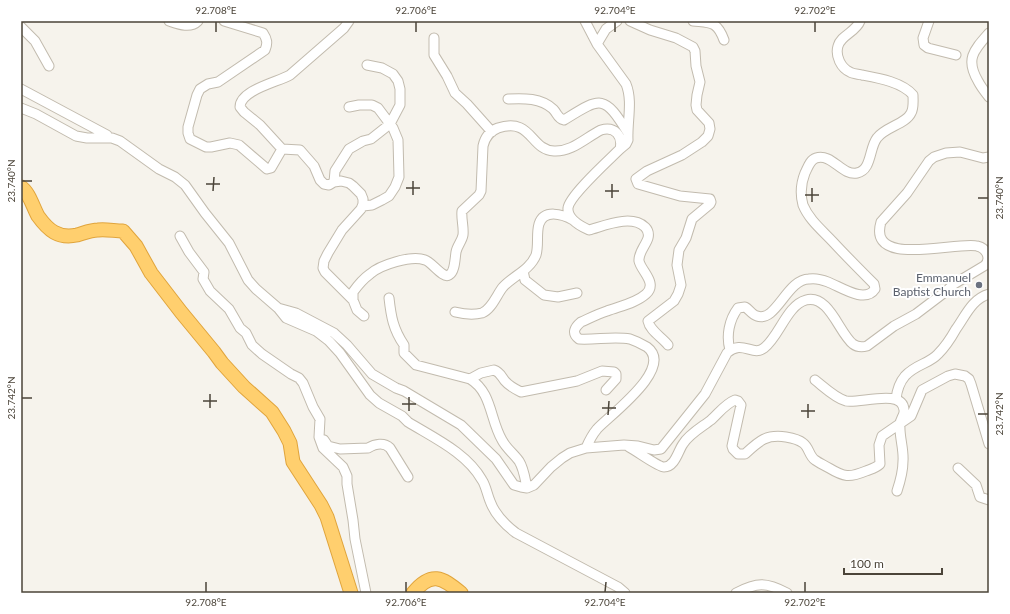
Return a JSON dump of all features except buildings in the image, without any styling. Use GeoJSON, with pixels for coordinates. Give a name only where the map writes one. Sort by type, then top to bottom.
{"type":"FeatureCollection","features":[{"type":"Feature","properties":{"kind":"highway"},"geometry":{"type":"LineString","coordinates":[[21,186],[25,189],[34,209],[43,223],[54,233],[61,236],[68,236],[99,230],[123,231],[136,246],[151,273],[222,363],[244,387],[272,412],[290,443],[293,462],[321,505],[327,517],[351,593]]}},
{"type":"Feature","properties":{"kind":"highway"},"geometry":{"type":"LineString","coordinates":[[414,593],[426,581],[434,579],[441,579],[448,582],[461,593]]}},
{"type":"Feature","properties":{"kind":"street"},"geometry":{"type":"LineString","coordinates":[[169,21],[177,25],[191,25],[198,21]]}},
{"type":"Feature","properties":{"kind":"street"},"geometry":{"type":"LineString","coordinates":[[224,21],[263,33],[267,41],[267,46],[265,50],[218,82],[208,84],[200,89],[197,94],[188,127],[188,134],[190,138],[206,147],[230,143],[239,145],[267,169],[271,168],[282,149]]}},
{"type":"Feature","properties":{"kind":"street"},"geometry":{"type":"LineString","coordinates":[[349,21],[344,28],[290,75],[258,88],[244,98],[240,103],[240,107],[244,112],[260,124],[282,149],[300,150],[314,166],[320,180],[324,184],[329,185],[334,182],[343,182],[354,186],[362,195],[363,206],[333,243],[324,266],[325,272],[353,300]]}},
{"type":"Feature","properties":{"kind":"street"},"geometry":{"type":"LineString","coordinates":[[574,221],[569,215],[568,209],[570,202],[590,178],[626,144],[628,140],[629,91],[626,84],[597,44],[585,21]]}},
{"type":"Feature","properties":{"kind":"street"},"geometry":{"type":"LineString","coordinates":[[597,44],[606,28],[617,21]]}},
{"type":"Feature","properties":{"kind":"street"},"geometry":{"type":"LineString","coordinates":[[630,21],[650,30],[676,38],[693,47],[700,82],[696,95],[697,110],[706,118],[710,129],[708,136],[702,142],[682,155],[647,171],[636,179],[638,184],[680,196],[710,199],[711,202],[691,221],[686,238],[679,250],[677,265],[681,285],[678,294],[674,301],[648,321],[651,328],[668,345]]}},
{"type":"Feature","properties":{"kind":"street"},"geometry":{"type":"LineString","coordinates":[[693,21],[716,25],[724,40]]}},
{"type":"Feature","properties":{"kind":"street"},"geometry":{"type":"LineString","coordinates":[[730,350],[728,343],[730,326],[738,308],[745,307],[758,317],[769,314],[787,292],[798,282],[805,279],[811,278],[827,281],[860,294],[867,295],[873,293],[876,289],[874,284],[813,222],[804,206],[801,190],[802,181],[806,171],[815,158],[824,158],[852,174],[864,170],[868,165],[874,142],[878,136],[907,118],[912,110],[913,95],[910,92],[896,84],[850,72],[843,67],[838,60],[837,52],[839,43],[842,38],[856,28],[860,21]]}},
{"type":"Feature","properties":{"kind":"street"},"geometry":{"type":"LineString","coordinates":[[929,21],[923,38],[924,45],[928,48],[956,55]]}},
{"type":"Feature","properties":{"kind":"street"},"geometry":{"type":"LineString","coordinates":[[21,27],[37,45],[49,66]]}},
{"type":"Feature","properties":{"kind":"street"},"geometry":{"type":"LineString","coordinates":[[989,33],[974,53],[972,61],[972,69],[989,97]]}},
{"type":"Feature","properties":{"kind":"street"},"geometry":{"type":"LineString","coordinates":[[434,38],[434,55],[447,76],[454,93],[467,104],[492,132]]}},
{"type":"Feature","properties":{"kind":"street"},"geometry":{"type":"LineString","coordinates":[[334,182],[335,171],[349,149],[371,138],[390,124],[400,105],[400,89],[398,81],[390,71],[367,65]]}},
{"type":"Feature","properties":{"kind":"street"},"geometry":{"type":"LineString","coordinates":[[21,89],[89,127],[120,141],[185,185],[229,243],[248,280],[256,289],[278,308],[286,318],[316,331],[329,341],[352,370],[362,386],[379,402],[456,452],[472,466],[483,481],[490,502],[497,516],[505,525],[516,533],[618,587],[625,593]]}},
{"type":"Feature","properties":{"kind":"street"},"geometry":{"type":"LineString","coordinates":[[508,99],[521,98],[538,100],[554,110],[557,116],[564,120],[593,103],[598,102],[612,109],[628,133]]}},
{"type":"Feature","properties":{"kind":"street"},"geometry":{"type":"LineString","coordinates":[[349,107],[374,106],[378,108],[396,132],[398,140],[398,182],[389,196],[372,205],[363,206]]}},
{"type":"Feature","properties":{"kind":"street"},"geometry":{"type":"LineString","coordinates":[[21,108],[36,114],[76,136],[87,138],[112,138]]}},
{"type":"Feature","properties":{"kind":"street"},"geometry":{"type":"LineString","coordinates":[[364,316],[357,310],[353,300],[353,292],[370,273],[386,265],[409,259],[424,259],[431,263],[443,275],[446,276],[451,274],[456,249],[463,236],[461,217],[462,211],[480,195],[484,139],[492,132],[505,126],[519,127],[528,133],[541,147],[549,151],[555,151],[572,148],[596,133],[605,129],[610,129],[620,136],[620,149]]}},
{"type":"Feature","properties":{"kind":"street"},"geometry":{"type":"LineString","coordinates":[[278,308],[296,313],[334,333],[348,345],[372,374],[461,425],[496,459],[514,485],[527,488],[534,485],[562,458],[570,453],[586,448],[624,445],[638,446],[654,450],[661,449],[705,394],[727,353],[736,347],[757,350],[764,348],[796,306],[802,302],[811,300],[820,303],[830,312],[853,344],[862,347],[868,346],[894,326],[916,314],[946,292],[954,284],[984,266],[989,260],[988,255],[986,250],[978,246],[929,250],[897,249],[885,243],[880,232],[880,226],[881,222],[908,193],[929,161],[934,157],[946,153],[960,152],[983,158],[989,157]]}},
{"type":"Feature","properties":{"kind":"street"},"geometry":{"type":"LineString","coordinates":[[455,312],[462,314],[483,312],[487,310],[503,287],[529,266],[536,256],[538,225],[542,218],[548,215],[553,214],[566,216],[588,230],[624,221],[637,222],[644,226],[648,235],[639,257],[639,262],[648,276],[650,289],[646,294],[633,301],[581,322],[575,328],[575,336],[579,339],[632,339],[649,349],[654,359],[653,365],[648,378],[638,391],[595,431],[586,448]]}},
{"type":"Feature","properties":{"kind":"street"},"geometry":{"type":"LineString","coordinates":[[180,236],[189,252],[204,272],[203,279],[210,291],[228,309],[240,328],[246,333],[252,345],[262,354],[299,378],[303,383],[313,407],[320,419],[319,437],[323,448],[343,467],[347,476],[346,484],[366,593]]}},
{"type":"Feature","properties":{"kind":"street"},"geometry":{"type":"LineString","coordinates":[[523,271],[526,280],[531,286],[544,295],[558,297],[577,292]]}},
{"type":"Feature","properties":{"kind":"street"},"geometry":{"type":"LineString","coordinates":[[896,399],[897,390],[904,378],[912,369],[937,355],[957,329],[968,309],[983,296],[989,294]]}},
{"type":"Feature","properties":{"kind":"street"},"geometry":{"type":"LineString","coordinates":[[389,298],[391,318],[397,334],[404,345],[404,353],[416,365],[470,378],[476,382],[486,397],[501,440],[522,466],[527,488]]}},
{"type":"Feature","properties":{"kind":"street"},"geometry":{"type":"LineString","coordinates":[[470,378],[481,373],[494,370],[502,375],[505,382],[521,392],[577,382],[602,371],[614,372],[616,374],[616,379],[606,390]]}},
{"type":"Feature","properties":{"kind":"street"},"geometry":{"type":"LineString","coordinates":[[624,445],[661,466],[669,466],[688,438],[735,400],[742,405],[732,446],[738,454],[745,454],[758,442],[769,437],[778,436],[791,438],[803,443],[816,461],[840,474],[851,476],[877,467],[880,464],[880,440],[887,432],[911,416],[922,390],[948,376],[960,374],[969,379],[989,444]]}},
{"type":"Feature","properties":{"kind":"street"},"geometry":{"type":"LineString","coordinates":[[815,380],[838,397],[846,400],[853,401],[878,398],[896,399],[902,403],[904,409],[900,423],[904,462],[898,491]]}},
{"type":"Feature","properties":{"kind":"street"},"geometry":{"type":"LineString","coordinates":[[320,427],[324,441],[330,448],[368,448],[372,446],[387,445],[408,477]]}},
{"type":"Feature","properties":{"kind":"street"},"geometry":{"type":"LineString","coordinates":[[958,468],[976,485],[980,497],[989,500]]}},
{"type":"Feature","properties":{"kind":"street"},"geometry":{"type":"LineString","coordinates":[[736,593],[751,586],[767,584],[787,593]]}},
{"type":"Feature","properties":{"kind":"place","name":"Emmanuel Baptist Church"},"geometry":{"type":"Point","coordinates":[979,285]}}]}
